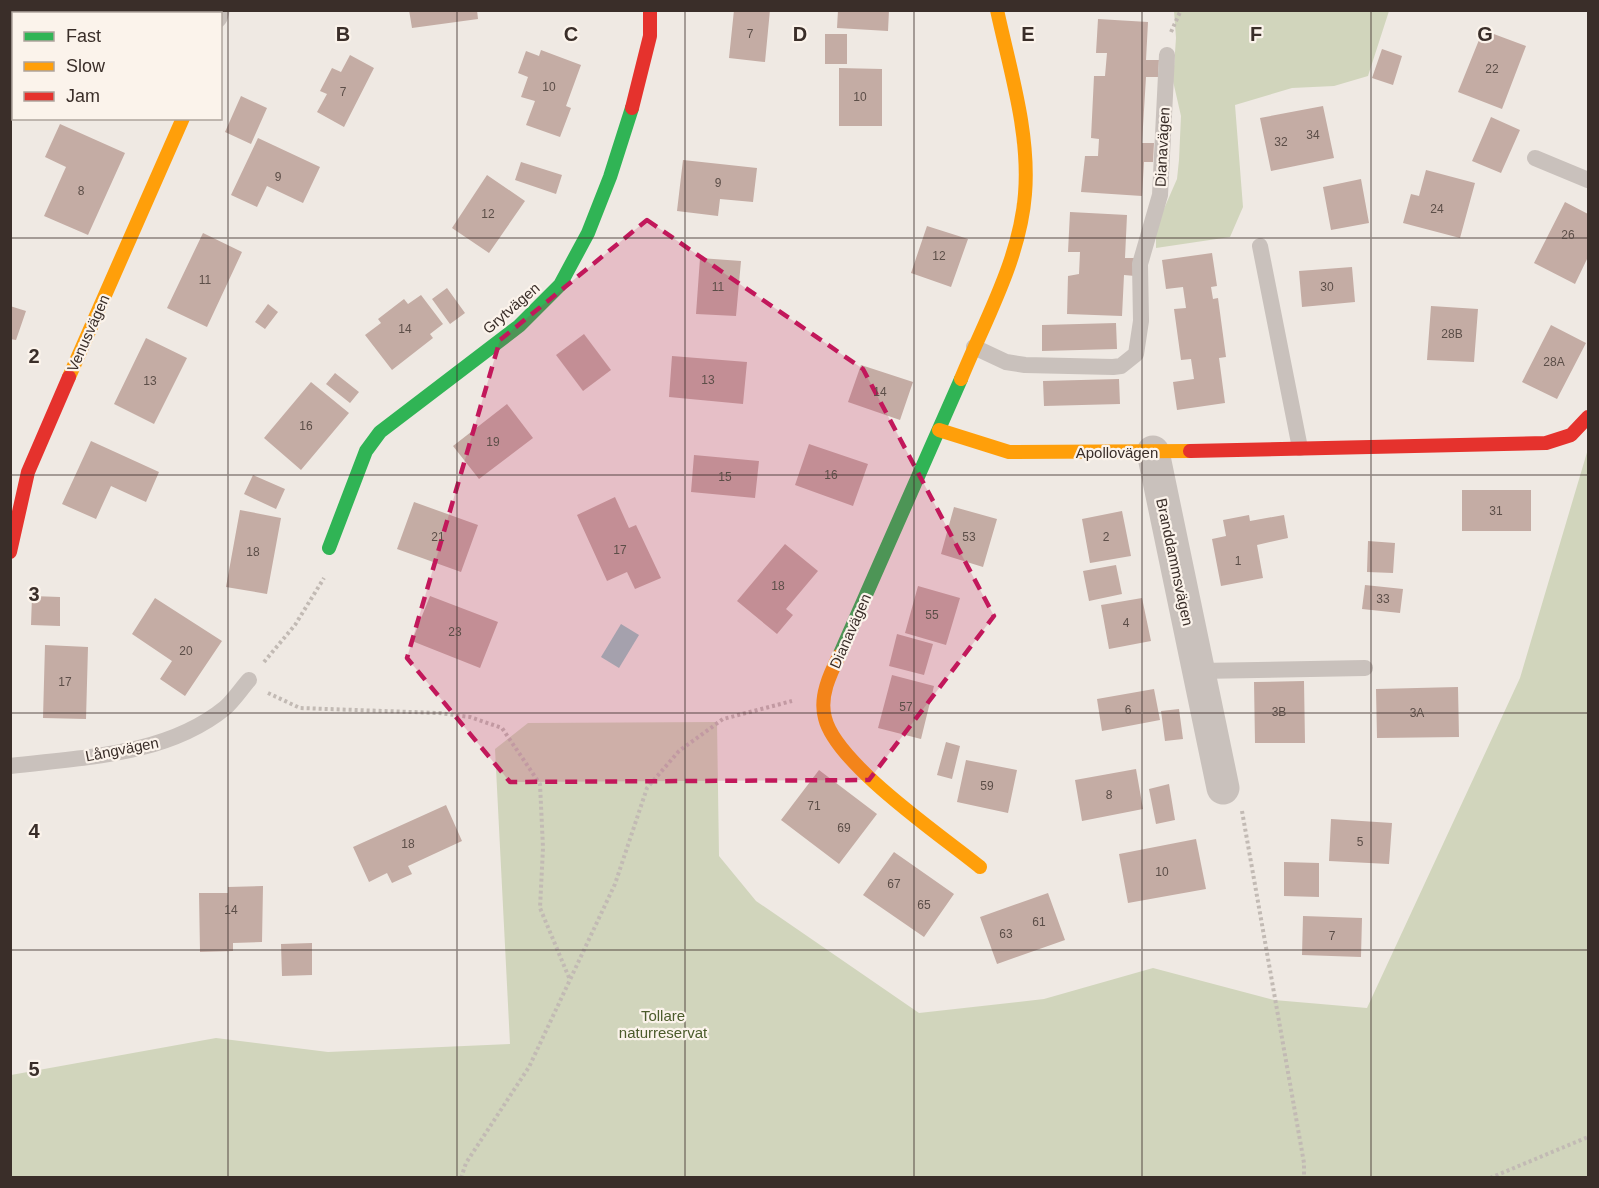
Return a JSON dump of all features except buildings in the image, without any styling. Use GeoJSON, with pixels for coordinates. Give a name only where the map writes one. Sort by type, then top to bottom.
{"type":"FeatureCollection","features":[{"type":"Feature","properties":{"kind":"street","name":"Grytvägen"},"geometry":{"type":"LineString","coordinates":[[329,548],[366,451],[380,432],[519,326],[560,285],[573,264],[610,177],[637,91],[650,36],[650,10]]}},
{"type":"Feature","properties":{"kind":"street","name":"Dianavägen"},"geometry":{"type":"LineString","coordinates":[[980,867],[861,769],[833,736],[825,719],[826,690],[830,675],[939,430],[1012,255],[1026,193],[1016,101],[997,10]]}},
{"type":"Feature","properties":{"kind":"street","name":"Venusvägen"},"geometry":{"type":"LineString","coordinates":[[10,552],[28,472],[182,120]]}},
{"type":"Feature","properties":{"kind":"street","name":"Apollovägen"},"geometry":{"type":"LineString","coordinates":[[939,430],[1009,452],[1153,452],[1546,443],[1566,439],[1576,433],[1588,417]]}},
{"type":"Feature","properties":{"kind":"street","name":"Branddammsvägen"},"geometry":{"type":"LineString","coordinates":[[1153,452],[1223,788]]}},
{"type":"Feature","properties":{"kind":"lane","name":"Dianavägen"},"geometry":{"type":"LineString","coordinates":[[974,347],[1006,362],[1025,365],[1113,367],[1121,366],[1136,354],[1141,321],[1140,264],[1160,195],[1167,55]]}},
{"type":"Feature","properties":{"kind":"lane"},"geometry":{"type":"LineString","coordinates":[[1535,158],[1588,180]]}},
{"type":"Feature","properties":{"kind":"lane"},"geometry":{"type":"LineString","coordinates":[[1260,246],[1300,448]]}},
{"type":"Feature","properties":{"kind":"lane"},"geometry":{"type":"LineString","coordinates":[[1197,671],[1365,668]]}},
{"type":"Feature","properties":{"kind":"lane","name":"Långvägen"},"geometry":{"type":"LineString","coordinates":[[10,766],[154,745],[187,733],[225,707],[249,680]]}},
{"type":"Feature","properties":{"kind":"path"},"geometry":{"type":"LineString","coordinates":[[329,548],[331,562],[316,594],[295,626],[249,680],[275,697],[300,708],[439,713],[471,717],[502,728],[540,784],[543,849],[540,908],[570,980]]}},
{"type":"Feature","properties":{"kind":"path"},"geometry":{"type":"LineString","coordinates":[[461,1178],[466,1163],[529,1067],[615,884],[647,788],[679,752],[723,719],[826,690]]}},
{"type":"Feature","properties":{"kind":"path"},"geometry":{"type":"LineString","coordinates":[[1223,788],[1239,796],[1304,1163],[1304,1178]]}},
{"type":"Feature","properties":{"kind":"path"},"geometry":{"type":"LineString","coordinates":[[1490,1178],[1588,1137]]}},
{"type":"Feature","properties":{"kind":"highlighted area"},"geometry":{"type":"Polygon","coordinates":[[[647,220],[863,369],[994,616],[869,780],[510,782],[407,658],[500,340],[647,220]]]}},
{"type":"Feature","properties":{"kind":"green space"},"geometry":{"type":"Polygon","coordinates":[[[1174,11],[1389,11],[1368,76],[1334,86],[1292,88],[1235,105],[1243,207],[1230,237],[1156,248],[1156,227],[1177,179],[1179,160],[1181,116],[1173,81],[1176,38],[1174,11]]]}},
{"type":"Feature","properties":{"kind":"green space","name":"Tollare naturreservat"},"geometry":{"type":"Polygon","coordinates":[[[1588,449],[1588,1177],[11,1177],[11,1075],[216,1038],[328,1052],[510,1044],[495,749],[528,723],[717,722],[719,856],[756,901],[919,1013],[1044,999],[1153,968],[1274,1000],[1367,1008],[1520,678],[1588,449]]]}},
{"type":"Feature","properties":{"kind":"water"},"geometry":{"type":"Polygon","coordinates":[[[621,624],[639,635],[619,668],[601,657],[621,624]]]}},
{"type":"Feature","properties":{"kind":"traffic: fast"},"geometry":{"type":"LineString","coordinates":[[329,548],[366,451],[380,432],[519,326],[560,285],[588,233],[610,177],[632,108]]}},
{"type":"Feature","properties":{"kind":"traffic: fast"},"geometry":{"type":"LineString","coordinates":[[839,656],[961,379]]}},
{"type":"Feature","properties":{"kind":"traffic: slow"},"geometry":{"type":"LineString","coordinates":[[961,379],[1009,266],[1022,218],[1025,194],[1026,171],[1022,125],[997,10]]}},
{"type":"Feature","properties":{"kind":"traffic: slow"},"geometry":{"type":"LineString","coordinates":[[69,377],[182,120]]}},
{"type":"Feature","properties":{"kind":"traffic: slow"},"geometry":{"type":"LineString","coordinates":[[939,430],[1009,452],[1190,451]]}},
{"type":"Feature","properties":{"kind":"traffic: slow"},"geometry":{"type":"LineString","coordinates":[[839,656],[829,678],[823,702],[825,718],[833,736],[849,756],[892,798],[980,867]]}},
{"type":"Feature","properties":{"kind":"traffic: jam"},"geometry":{"type":"LineString","coordinates":[[632,108],[650,36],[650,10]]}},
{"type":"Feature","properties":{"kind":"traffic: jam"},"geometry":{"type":"LineString","coordinates":[[10,552],[28,472],[69,377]]}},
{"type":"Feature","properties":{"kind":"traffic: jam"},"geometry":{"type":"LineString","coordinates":[[1190,451],[1546,443],[1571,435],[1588,417]]}}]}
